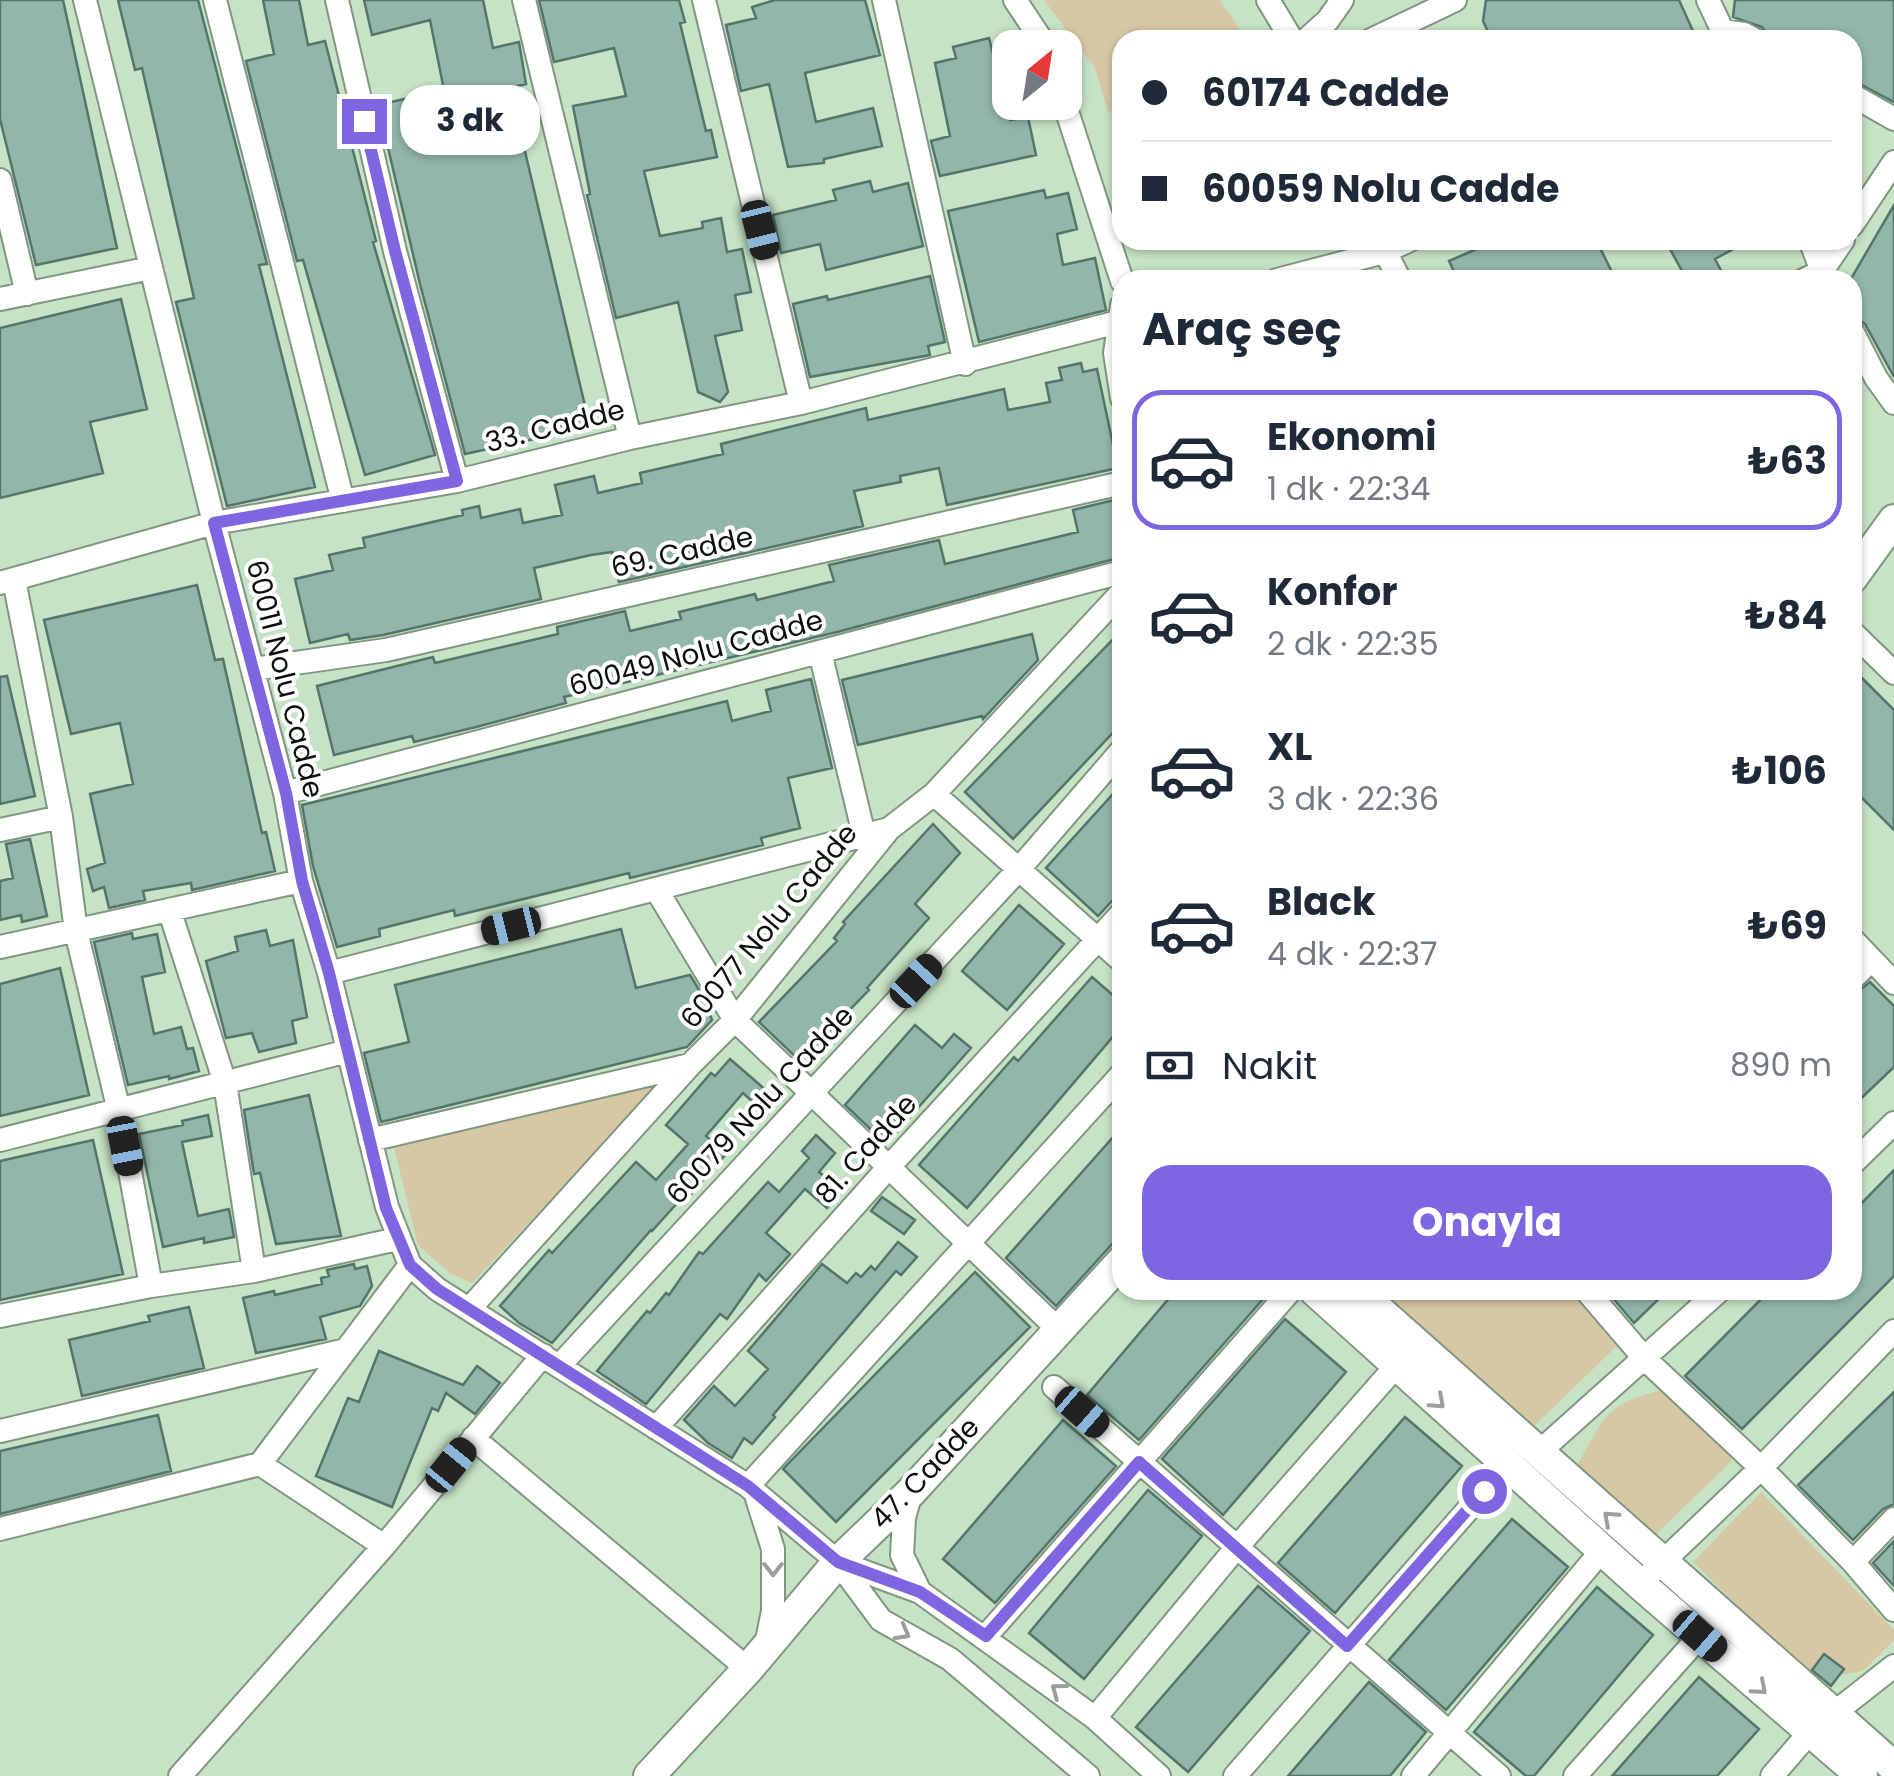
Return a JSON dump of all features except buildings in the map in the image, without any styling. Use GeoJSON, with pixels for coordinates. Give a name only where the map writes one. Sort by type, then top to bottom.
{"type":"FeatureCollection","features":[{"type":"Feature","properties":{"kind":"street","name":"60011 Nolu Cadde"},"geometry":{"type":"LineString","coordinates":[[85,0],[214,523],[286,793],[302,881],[397,1238],[410,1265]]}},
{"type":"Feature","properties":{"kind":"street"},"geometry":{"type":"LineString","coordinates":[[215,0],[344,502]]}},
{"type":"Feature","properties":{"kind":"street"},"geometry":{"type":"LineString","coordinates":[[337,0],[395,251],[457,481]]}},
{"type":"Feature","properties":{"kind":"street"},"geometry":{"type":"LineString","coordinates":[[524,0],[630,438]]}},
{"type":"Feature","properties":{"kind":"street"},"geometry":{"type":"LineString","coordinates":[[704,0],[801,403]]}},
{"type":"Feature","properties":{"kind":"street"},"geometry":{"type":"LineString","coordinates":[[884,0],[964,364]]}},
{"type":"Feature","properties":{"kind":"street"},"geometry":{"type":"LineString","coordinates":[[1014,0],[1035,30]]}},
{"type":"Feature","properties":{"kind":"street"},"geometry":{"type":"LineString","coordinates":[[1268,0],[1286,30]]}},
{"type":"Feature","properties":{"kind":"street"},"geometry":{"type":"LineString","coordinates":[[1317,30],[1342,0]]}},
{"type":"Feature","properties":{"kind":"street"},"geometry":{"type":"LineString","coordinates":[[1392,30],[1455,0]]}},
{"type":"Feature","properties":{"kind":"street"},"geometry":{"type":"LineString","coordinates":[[1708,0],[1723,30]]}},
{"type":"Feature","properties":{"kind":"street"},"geometry":{"type":"LineString","coordinates":[[1862,100],[1894,118]]}},
{"type":"Feature","properties":{"kind":"street"},"geometry":{"type":"LineString","coordinates":[[1070,120],[1118,270]]}},
{"type":"Feature","properties":{"kind":"street"},"geometry":{"type":"LineString","coordinates":[[1862,210],[1894,162]]}},
{"type":"Feature","properties":{"kind":"street"},"geometry":{"type":"LineString","coordinates":[[0,180],[27,294]]}},
{"type":"Feature","properties":{"kind":"street"},"geometry":{"type":"LineString","coordinates":[[1308,270],[1369,250]]}},
{"type":"Feature","properties":{"kind":"street"},"geometry":{"type":"LineString","coordinates":[[0,300],[151,268]]}},
{"type":"Feature","properties":{"kind":"street","name":"33. Cadde"},"geometry":{"type":"LineString","coordinates":[[7,581],[214,523],[457,481],[630,438],[801,403],[964,364],[1112,319]]}},
{"type":"Feature","properties":{"kind":"street"},"geometry":{"type":"LineString","coordinates":[[1862,351],[1894,403]]}},
{"type":"Feature","properties":{"kind":"street","name":"69. Cadde"},"geometry":{"type":"LineString","coordinates":[[253,669],[386,650],[1112,486]]}},
{"type":"Feature","properties":{"kind":"street"},"geometry":{"type":"LineString","coordinates":[[1862,559],[1894,520]]}},
{"type":"Feature","properties":{"kind":"street","name":"60049 Nolu Cadde"},"geometry":{"type":"LineString","coordinates":[[286,793],[1112,575]]}},
{"type":"Feature","properties":{"kind":"street"},"geometry":{"type":"LineString","coordinates":[[7,581],[61,817],[76,931],[118,1111],[151,1286]]}},
{"type":"Feature","properties":{"kind":"street","name":"60077 Nolu Cadde"},"geometry":{"type":"LineString","coordinates":[[470,1308],[735,1020],[889,829],[934,794],[1112,603]]}},
{"type":"Feature","properties":{"kind":"street"},"geometry":{"type":"LineString","coordinates":[[1862,642],[1894,674]]}},
{"type":"Feature","properties":{"kind":"street"},"geometry":{"type":"LineString","coordinates":[[820,652],[864,835]]}},
{"type":"Feature","properties":{"kind":"street","name":"60079 Nolu Cadde"},"geometry":{"type":"LineString","coordinates":[[180,1776],[384,1546],[473,1438],[812,1093],[1019,869],[1112,762]]}},
{"type":"Feature","properties":{"kind":"street"},"geometry":{"type":"LineString","coordinates":[[934,794],[1112,952]]}},
{"type":"Feature","properties":{"kind":"street"},"geometry":{"type":"LineString","coordinates":[[0,830],[61,817]]}},
{"type":"Feature","properties":{"kind":"street"},"geometry":{"type":"LineString","coordinates":[[329,973],[889,829]]}},
{"type":"Feature","properties":{"kind":"street"},"geometry":{"type":"LineString","coordinates":[[0,948],[302,881]]}},
{"type":"Feature","properties":{"kind":"street"},"geometry":{"type":"LineString","coordinates":[[656,889],[735,1020],[1059,1330]]}},
{"type":"Feature","properties":{"kind":"street"},"geometry":{"type":"LineString","coordinates":[[170,912],[225,1084],[254,1271]]}},
{"type":"Feature","properties":{"kind":"street","name":"81. Cadde"},"geometry":{"type":"LineString","coordinates":[[656,1428],[1112,924]]}},
{"type":"Feature","properties":{"kind":"street"},"geometry":{"type":"LineString","coordinates":[[1862,950],[1894,983]]}},
{"type":"Feature","properties":{"kind":"street"},"geometry":{"type":"LineString","coordinates":[[1862,969],[1871,960]]}},
{"type":"Feature","properties":{"kind":"street"},"geometry":{"type":"LineString","coordinates":[[0,1140],[348,1051]]}},
{"type":"Feature","properties":{"kind":"street"},"geometry":{"type":"LineString","coordinates":[[370,1140],[690,1065]]}},
{"type":"Feature","properties":{"kind":"street"},"geometry":{"type":"LineString","coordinates":[[752,1489],[1112,1085]]}},
{"type":"Feature","properties":{"kind":"street"},"geometry":{"type":"LineString","coordinates":[[1862,1154],[1894,1123]]}},
{"type":"Feature","properties":{"kind":"street"},"geometry":{"type":"LineString","coordinates":[[0,1316],[151,1286],[254,1271],[397,1238]]}},
{"type":"Feature","properties":{"kind":"street"},"geometry":{"type":"LineString","coordinates":[[0,1529],[260,1464],[410,1265],[437,1289],[752,1489],[838,1562],[881,1620],[950,1659],[1088,1776]]}},
{"type":"Feature","properties":{"kind":"street","name":"47. Cadde"},"geometry":{"type":"LineString","coordinates":[[648,1776],[757,1658],[838,1562],[910,1492],[1112,1272]]}},
{"type":"Feature","properties":{"kind":"street"},"geometry":{"type":"LineString","coordinates":[[986,1636],[1281,1300]]}},
{"type":"Feature","properties":{"kind":"street"},"geometry":{"type":"LineString","coordinates":[[1345,1300],[1398,1365],[1507,1465],[1603,1549],[1651,1574],[1822,1722],[1862,1776]]}},
{"type":"Feature","properties":{"kind":"street"},"geometry":{"type":"LineString","coordinates":[[1347,1300],[1538,1453],[1651,1574],[1700,1636],[1894,1767]]}},
{"type":"Feature","properties":{"kind":"street"},"geometry":{"type":"LineString","coordinates":[[1595,1300],[1645,1359],[1761,1468],[1894,1610]]}},
{"type":"Feature","properties":{"kind":"street"},"geometry":{"type":"LineString","coordinates":[[1538,1453],[1709,1300]]}},
{"type":"Feature","properties":{"kind":"street"},"geometry":{"type":"LineString","coordinates":[[1651,1574],[1894,1331]]}},
{"type":"Feature","properties":{"kind":"street"},"geometry":{"type":"LineString","coordinates":[[0,1431],[346,1350]]}},
{"type":"Feature","properties":{"kind":"street"},"geometry":{"type":"LineString","coordinates":[[1095,1718],[1237,1547],[1398,1365]]}},
{"type":"Feature","properties":{"kind":"street"},"geometry":{"type":"LineString","coordinates":[[1054,1387],[1499,1776]]}},
{"type":"Feature","properties":{"kind":"street"},"geometry":{"type":"LineString","coordinates":[[473,1438],[757,1658],[773,1610],[772,1548],[752,1489]]}},
{"type":"Feature","properties":{"kind":"street"},"geometry":{"type":"LineString","coordinates":[[260,1464],[384,1546]]}},
{"type":"Feature","properties":{"kind":"street"},"geometry":{"type":"LineString","coordinates":[[1235,1776],[1507,1465]]}},
{"type":"Feature","properties":{"kind":"street"},"geometry":{"type":"LineString","coordinates":[[910,1492],[902,1555],[920,1592]]}},
{"type":"Feature","properties":{"kind":"street"},"geometry":{"type":"LineString","coordinates":[[1853,1562],[1894,1519]]}},
{"type":"Feature","properties":{"kind":"street"},"geometry":{"type":"LineString","coordinates":[[1414,1776],[1603,1549]]}},
{"type":"Feature","properties":{"kind":"street"},"geometry":{"type":"LineString","coordinates":[[838,1562],[920,1592],[1095,1718],[1159,1776]]}},
{"type":"Feature","properties":{"kind":"street"},"geometry":{"type":"LineString","coordinates":[[1575,1776],[1700,1636]]}},
{"type":"Feature","properties":{"kind":"street"},"geometry":{"type":"LineString","coordinates":[[1772,1776],[1822,1722],[1894,1666]]}},
{"type":"Feature","properties":{"kind":"shaded area"},"geometry":{"type":"Polygon","coordinates":[[[0,0],[1894,0],[1894,1776],[0,1776],[0,0]]]}},
{"type":"Feature","properties":{"kind":"shaded area"},"geometry":{"type":"Polygon","coordinates":[[[1044,0],[1220,0],[1240,30],[1112,30],[1112,112],[1108,113],[1095,68],[1082,51],[1082,30],[1066,30],[1044,0]]]}},
{"type":"Feature","properties":{"kind":"shaded area"},"geometry":{"type":"Polygon","coordinates":[[[666,1078],[472,1283],[451,1274],[418,1245],[394,1147],[666,1078]]]}},
{"type":"Feature","properties":{"kind":"shaded area"},"geometry":{"type":"Polygon","coordinates":[[[1393,1300],[1583,1300],[1622,1341],[1529,1431],[1393,1300]]]}},
{"type":"Feature","properties":{"kind":"shaded area"},"geometry":{"type":"Polygon","coordinates":[[[1662,1390],[1734,1459],[1653,1537],[1574,1471],[1606,1417],[1627,1402],[1662,1390]]]}},
{"type":"Feature","properties":{"kind":"shaded area"},"geometry":{"type":"Polygon","coordinates":[[[1761,1492],[1894,1630],[1894,1640],[1863,1671],[1814,1680],[1693,1562],[1761,1492]]]}},
{"type":"Feature","properties":{"kind":"route"},"geometry":{"type":"LineString","coordinates":[[364,121],[457,481],[214,523],[286,793],[302,881],[329,973],[386,1208],[410,1265],[437,1289],[748,1486],[838,1562],[920,1592],[986,1636],[1139,1462],[1347,1646],[1484,1491]]}}]}
